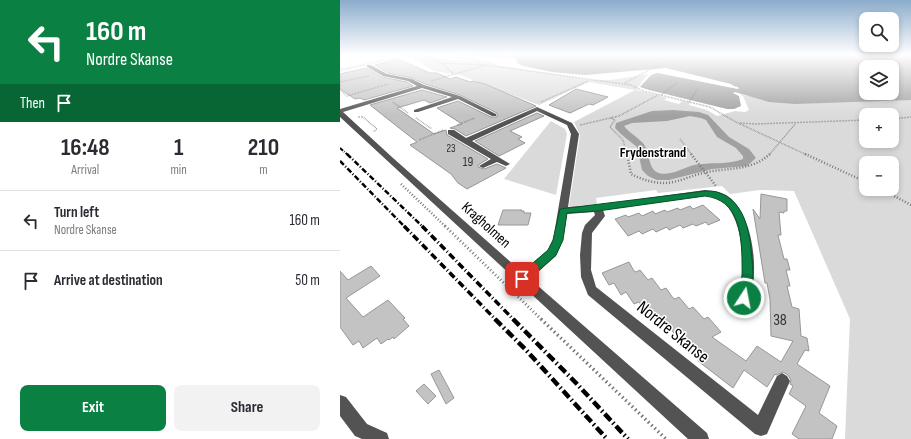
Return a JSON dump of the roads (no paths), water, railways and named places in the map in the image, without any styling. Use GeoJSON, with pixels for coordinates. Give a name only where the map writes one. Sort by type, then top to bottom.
{"type":"FeatureCollection","features":[{"type":"Feature","properties":{"kind":"street"},"geometry":{"type":"LineString","coordinates":[[384,75],[378,80],[395,77]]}},
{"type":"Feature","properties":{"kind":"street"},"geometry":{"type":"LineString","coordinates":[[387,75],[406,78],[422,86],[458,97],[494,116]]}},
{"type":"Feature","properties":{"kind":"street"},"geometry":{"type":"LineString","coordinates":[[340,112],[422,86]]}},
{"type":"Feature","properties":{"kind":"street"},"geometry":{"type":"LineString","coordinates":[[416,111],[458,97]]}},
{"type":"Feature","properties":{"kind":"street"},"geometry":{"type":"LineString","coordinates":[[465,141],[537,109],[571,127],[575,134],[558,240],[552,253],[522,279]]}},
{"type":"Feature","properties":{"kind":"street"},"geometry":{"type":"LineString","coordinates":[[474,114],[484,111]]}},
{"type":"Feature","properties":{"kind":"street","name":"Kragholmen"},"geometry":{"type":"LineString","coordinates":[[340,112],[522,279],[701,439]]}},
{"type":"Feature","properties":{"kind":"street"},"geometry":{"type":"LineString","coordinates":[[451,132],[506,164]]}},
{"type":"Feature","properties":{"kind":"street"},"geometry":{"type":"LineString","coordinates":[[483,166],[497,159]]}},
{"type":"Feature","properties":{"kind":"street"},"geometry":{"type":"LineString","coordinates":[[563,211],[598,208],[705,193],[717,195],[732,205],[743,224],[746,237],[748,284],[744,298]]}},
{"type":"Feature","properties":{"kind":"street","name":"Nordre Skanse"},"geometry":{"type":"LineString","coordinates":[[598,208],[600,216],[589,228],[587,233],[584,274],[592,291],[760,428],[782,381]]}},
{"type":"Feature","properties":{"kind":"street"},"geometry":{"type":"LineString","coordinates":[[340,403],[361,430],[381,439]]}},
{"type":"Feature","properties":{"kind":"railway"},"geometry":{"type":"LineString","coordinates":[[340,148],[348,155]]}},
{"type":"Feature","properties":{"kind":"railway"},"geometry":{"type":"LineString","coordinates":[[347,154],[423,227]]}},
{"type":"Feature","properties":{"kind":"railway"},"geometry":{"type":"LineString","coordinates":[[340,161],[405,227]]}},
{"type":"Feature","properties":{"kind":"railway"},"geometry":{"type":"LineString","coordinates":[[404,226],[496,320]]}},
{"type":"Feature","properties":{"kind":"railway"},"geometry":{"type":"LineString","coordinates":[[423,227],[514,320]]}},
{"type":"Feature","properties":{"kind":"railway"},"geometry":{"type":"LineString","coordinates":[[513,319],[577,384],[628,439]]}},
{"type":"Feature","properties":{"kind":"railway"},"geometry":{"type":"LineString","coordinates":[[496,320],[526,350],[607,439]]}},
{"type":"Feature","properties":{"kind":"district","name":"Frydenstrand"},"geometry":{"type":"Point","coordinates":[653,152]}}]}
